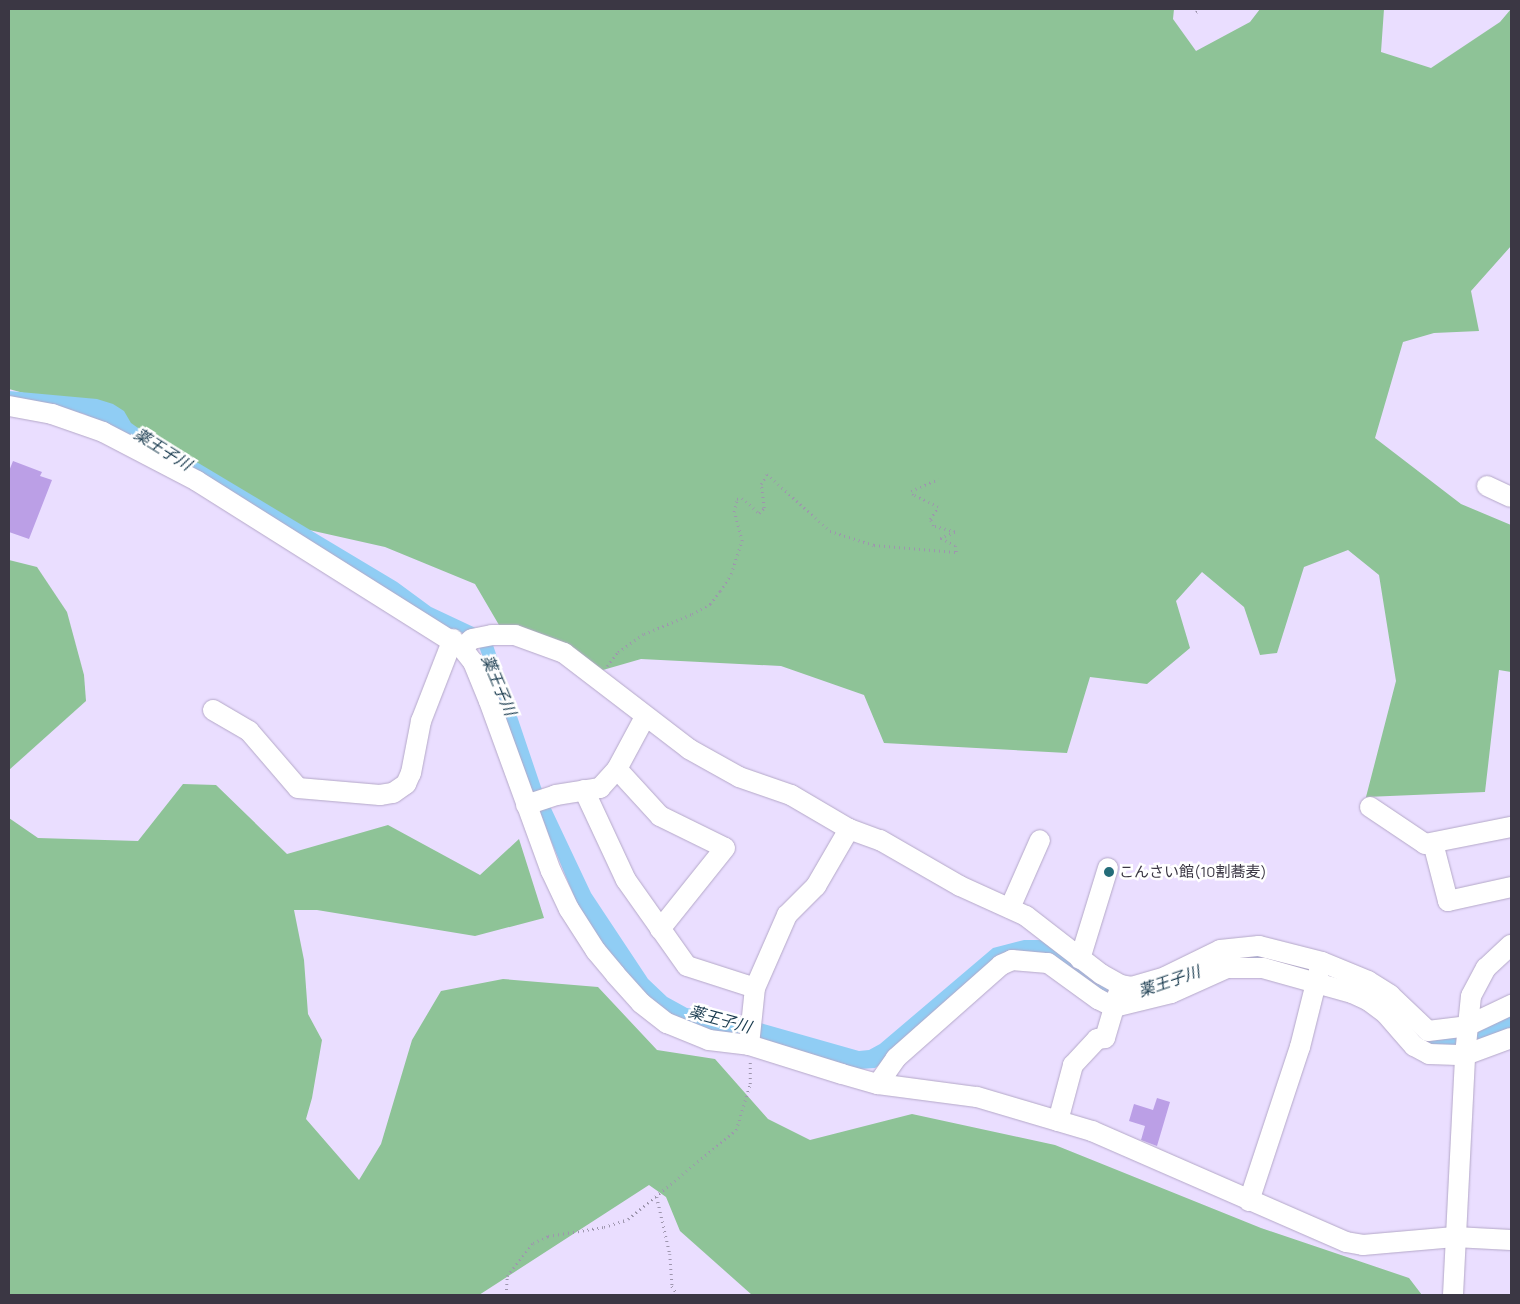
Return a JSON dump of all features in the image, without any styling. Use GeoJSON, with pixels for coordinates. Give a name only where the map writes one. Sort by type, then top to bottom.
{"type":"FeatureCollection","features":[{"type":"Feature","properties":{"kind":"street"},"geometry":{"type":"LineString","coordinates":[[9,406],[52,414],[103,432],[197,481],[463,642],[489,701],[551,871],[569,909],[596,951],[641,1003],[667,1023],[690,1034],[749,1042],[878,1084],[969,1096],[1092,1131],[1330,1236],[1363,1245],[1455,1237],[1511,1240]]}},
{"type":"Feature","properties":{"kind":"street"},"geometry":{"type":"LineString","coordinates":[[1487,486],[1511,498]]}},
{"type":"Feature","properties":{"kind":"street"},"geometry":{"type":"LineString","coordinates":[[213,710],[250,731],[298,788],[380,795],[393,793],[406,784],[411,773],[421,721],[463,642],[492,635],[536,641],[564,653],[599,677],[668,735],[722,767],[791,795],[848,829],[880,840],[960,886],[1010,908],[1059,941],[1080,959],[1121,985],[1131,987],[1168,985],[1220,950],[1236,947],[1266,948],[1322,962],[1383,990],[1428,1031],[1466,1026],[1511,1005]]}},
{"type":"Feature","properties":{"kind":"street"},"geometry":{"type":"LineString","coordinates":[[526,805],[556,795],[600,788],[617,769],[645,717]]}},
{"type":"Feature","properties":{"kind":"street"},"geometry":{"type":"LineString","coordinates":[[617,769],[660,816],[725,848],[660,929]]}},
{"type":"Feature","properties":{"kind":"street"},"geometry":{"type":"LineString","coordinates":[[584,790],[626,880],[687,966],[755,988]]}},
{"type":"Feature","properties":{"kind":"street"},"geometry":{"type":"LineString","coordinates":[[1370,807],[1425,844],[1511,828]]}},
{"type":"Feature","properties":{"kind":"street"},"geometry":{"type":"LineString","coordinates":[[749,1042],[755,988],[787,915],[816,886],[848,829]]}},
{"type":"Feature","properties":{"kind":"street"},"geometry":{"type":"LineString","coordinates":[[1010,908],[1040,840]]}},
{"type":"Feature","properties":{"kind":"street"},"geometry":{"type":"LineString","coordinates":[[1433,844],[1448,900],[1511,887]]}},
{"type":"Feature","properties":{"kind":"street"},"geometry":{"type":"LineString","coordinates":[[1080,959],[1108,868]]}},
{"type":"Feature","properties":{"kind":"street"},"geometry":{"type":"LineString","coordinates":[[1048,963],[1059,941]]}},
{"type":"Feature","properties":{"kind":"street"},"geometry":{"type":"LineString","coordinates":[[1452,1295],[1466,1026],[1471,996],[1486,968],[1511,945]]}},
{"type":"Feature","properties":{"kind":"street"},"geometry":{"type":"LineString","coordinates":[[1263,968],[1266,948]]}},
{"type":"Feature","properties":{"kind":"street"},"geometry":{"type":"LineString","coordinates":[[878,1084],[896,1058],[1001,965],[1022,959],[1048,963],[1098,999],[1114,1007],[1168,985],[1227,968],[1263,968],[1316,982],[1369,1001],[1386,1014],[1414,1046],[1429,1054],[1465,1055],[1511,1038]]}},
{"type":"Feature","properties":{"kind":"street"},"geometry":{"type":"LineString","coordinates":[[1250,1200],[1300,1047],[1322,962]]}},
{"type":"Feature","properties":{"kind":"street"},"geometry":{"type":"LineString","coordinates":[[1058,1121],[1073,1064],[1097,1039],[1105,1038],[1121,985]]}},
{"type":"Feature","properties":{"kind":"path"},"geometry":{"type":"LineString","coordinates":[[1196,12],[1200,9]]}},
{"type":"Feature","properties":{"kind":"path"},"geometry":{"type":"LineString","coordinates":[[599,677],[618,652],[644,634],[692,614],[710,604],[731,574],[742,541],[734,512],[736,499],[742,498],[759,513],[764,508],[762,477],[767,474],[830,531],[874,546],[956,552],[955,546],[940,538],[955,532],[933,526],[930,519],[938,507],[911,491],[938,479]]}},
{"type":"Feature","properties":{"kind":"path"},"geometry":{"type":"LineString","coordinates":[[506,1295],[507,1276],[533,1243],[548,1236],[614,1224],[656,1196],[736,1130],[750,1084],[749,1042]]}},
{"type":"Feature","properties":{"kind":"path"},"geometry":{"type":"LineString","coordinates":[[656,1196],[670,1254],[672,1286],[678,1295]]}},
{"type":"Feature","properties":{"kind":"green space"},"geometry":{"type":"Polygon","coordinates":[[[9,9],[1174,9],[1173,19],[1196,51],[1250,22],[1260,9],[1384,9],[1381,52],[1431,68],[1500,22],[1511,9],[1511,246],[1471,291],[1479,331],[1434,333],[1403,342],[1375,438],[1461,504],[1511,525],[1511,672],[1499,670],[1485,792],[1366,797],[1396,681],[1379,575],[1348,550],[1304,567],[1277,653],[1260,655],[1244,607],[1202,572],[1176,601],[1190,648],[1147,684],[1090,677],[1067,753],[884,743],[864,695],[781,666],[641,659],[596,672],[506,637],[475,584],[385,547],[278,523],[100,414],[9,389],[9,9]]]}},
{"type":"Feature","properties":{"kind":"green space"},"geometry":{"type":"Polygon","coordinates":[[[9,560],[37,567],[67,612],[84,675],[86,701],[9,770],[9,560]]]}},
{"type":"Feature","properties":{"kind":"green space"},"geometry":{"type":"Polygon","coordinates":[[[183,784],[216,785],[287,854],[388,825],[480,875],[519,839],[544,918],[475,936],[317,910],[294,910],[304,960],[308,1014],[322,1040],[312,1098],[306,1119],[359,1180],[381,1144],[412,1040],[441,991],[503,979],[598,987],[657,1050],[715,1059],[768,1119],[810,1140],[912,1114],[1055,1145],[1261,1228],[1409,1278],[1422,1295],[752,1295],[680,1231],[666,1197],[649,1185],[479,1295],[9,1295],[9,818],[38,838],[138,841],[183,784]]]}},
{"type":"Feature","properties":{"kind":"water","name":"薬王子川"},"geometry":{"type":"Polygon","coordinates":[[[9,391],[97,399],[113,404],[124,411],[131,423],[155,440],[200,464],[397,582],[431,607],[482,631],[493,645],[541,787],[591,893],[648,979],[667,997],[687,1008],[739,1017],[859,1051],[869,1050],[880,1044],[993,948],[1024,940],[1041,940],[1050,943],[1115,988],[1124,990],[1171,979],[1222,953],[1257,951],[1312,964],[1361,981],[1397,1008],[1421,1032],[1435,1040],[1477,1028],[1511,1011],[1511,1030],[1477,1046],[1438,1053],[1425,1050],[1382,1006],[1362,993],[1278,968],[1249,962],[1231,963],[1179,986],[1121,1003],[1111,999],[1057,962],[1019,954],[996,963],[901,1051],[875,1068],[859,1069],[755,1038],[702,1030],[671,1016],[637,989],[593,931],[576,901],[549,836],[478,644],[468,635],[432,622],[402,599],[123,434],[84,414],[9,397],[9,391]]]}},
{"type":"Feature","properties":{"kind":"building"},"geometry":{"type":"Polygon","coordinates":[[[13,461],[42,472],[40,476],[52,480],[29,539],[9,532],[9,471],[13,461]]]}},
{"type":"Feature","properties":{"kind":"building"},"geometry":{"type":"Polygon","coordinates":[[[1157,1098],[1170,1102],[1157,1146],[1141,1140],[1145,1126],[1129,1121],[1134,1104],[1153,1110],[1157,1098]]]}},
{"type":"Feature","properties":{"kind":"place","name":"こんさい館(10割蕎麦)"},"geometry":{"type":"Point","coordinates":[1109,872]}}]}
